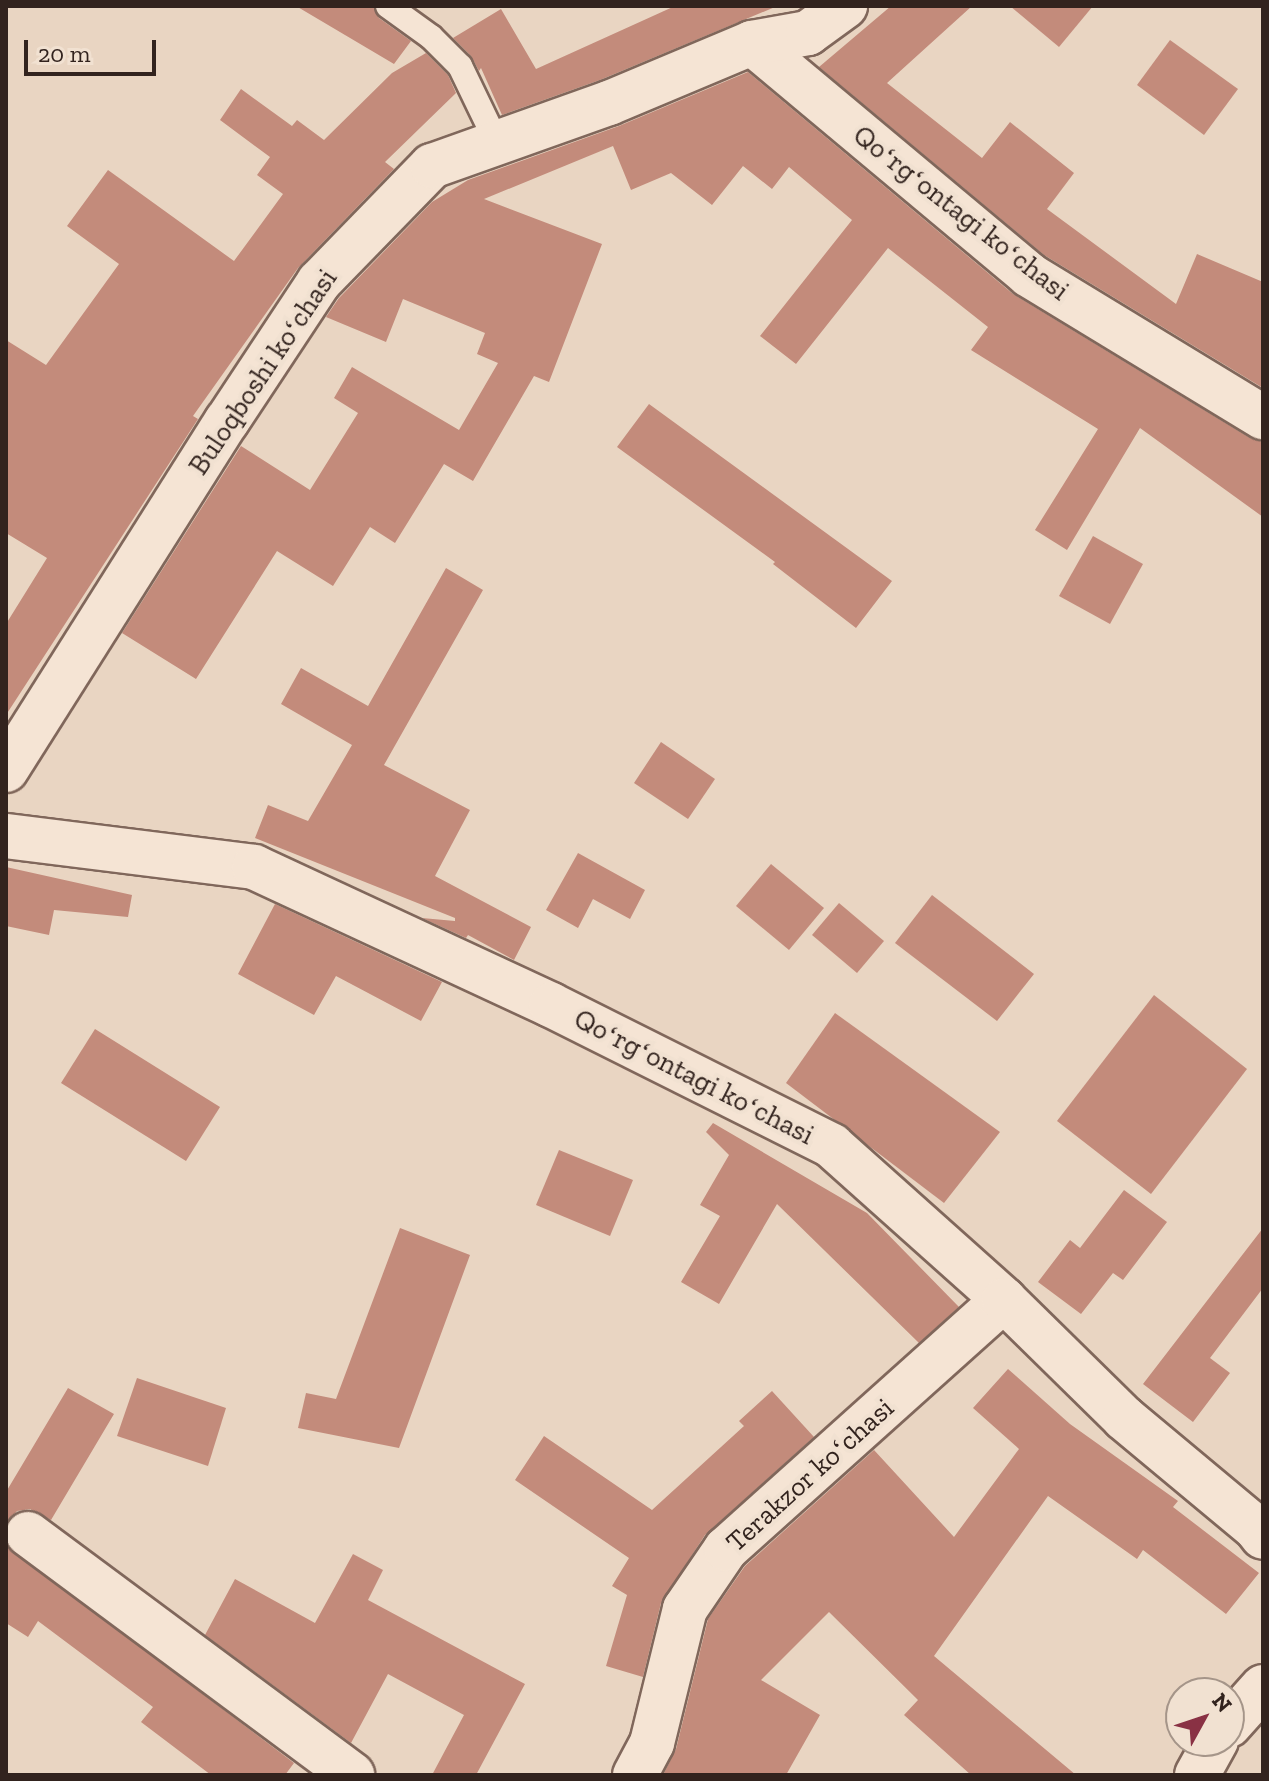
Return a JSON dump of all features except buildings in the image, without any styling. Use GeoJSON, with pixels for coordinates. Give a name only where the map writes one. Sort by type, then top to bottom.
{"type":"FeatureCollection","features":[{"type":"Feature","properties":{"kind":"street","name":"Buloqboshi koʻchasi"},"geometry":{"type":"LineString","coordinates":[[6,770],[319,282],[432,166],[609,103],[752,43],[808,33],[845,6]]}},
{"type":"Feature","properties":{"kind":"street","name":"Qoʻrgʻontagi koʻchasi"},"geometry":{"type":"LineString","coordinates":[[752,43],[1029,275],[1263,417]]}},
{"type":"Feature","properties":{"kind":"street","name":"Qoʻrgʻontagi koʻchasi"},"geometry":{"type":"LineString","coordinates":[[6,836],[254,867],[551,1005],[832,1146],[1004,1300],[1124,1418],[1263,1537]]}},
{"type":"Feature","properties":{"kind":"street","name":"Terakzor koʻchasi"},"geometry":{"type":"LineString","coordinates":[[635,1775],[652,1743],[685,1609],[726,1549],[1004,1300]]}},
{"type":"Feature","properties":{"kind":"street"},"geometry":{"type":"LineString","coordinates":[[28,1534],[352,1775]]}},
{"type":"Feature","properties":{"kind":"street"},"geometry":{"type":"LineString","coordinates":[[1245,1707],[1263,1687]]}},
{"type":"Feature","properties":{"kind":"street"},"geometry":{"type":"LineString","coordinates":[[1197,1775],[1207,1757]]}},
{"type":"Feature","properties":{"kind":"lane"},"geometry":{"type":"LineString","coordinates":[[388,6],[431,37],[460,66],[497,143]]}}]}
